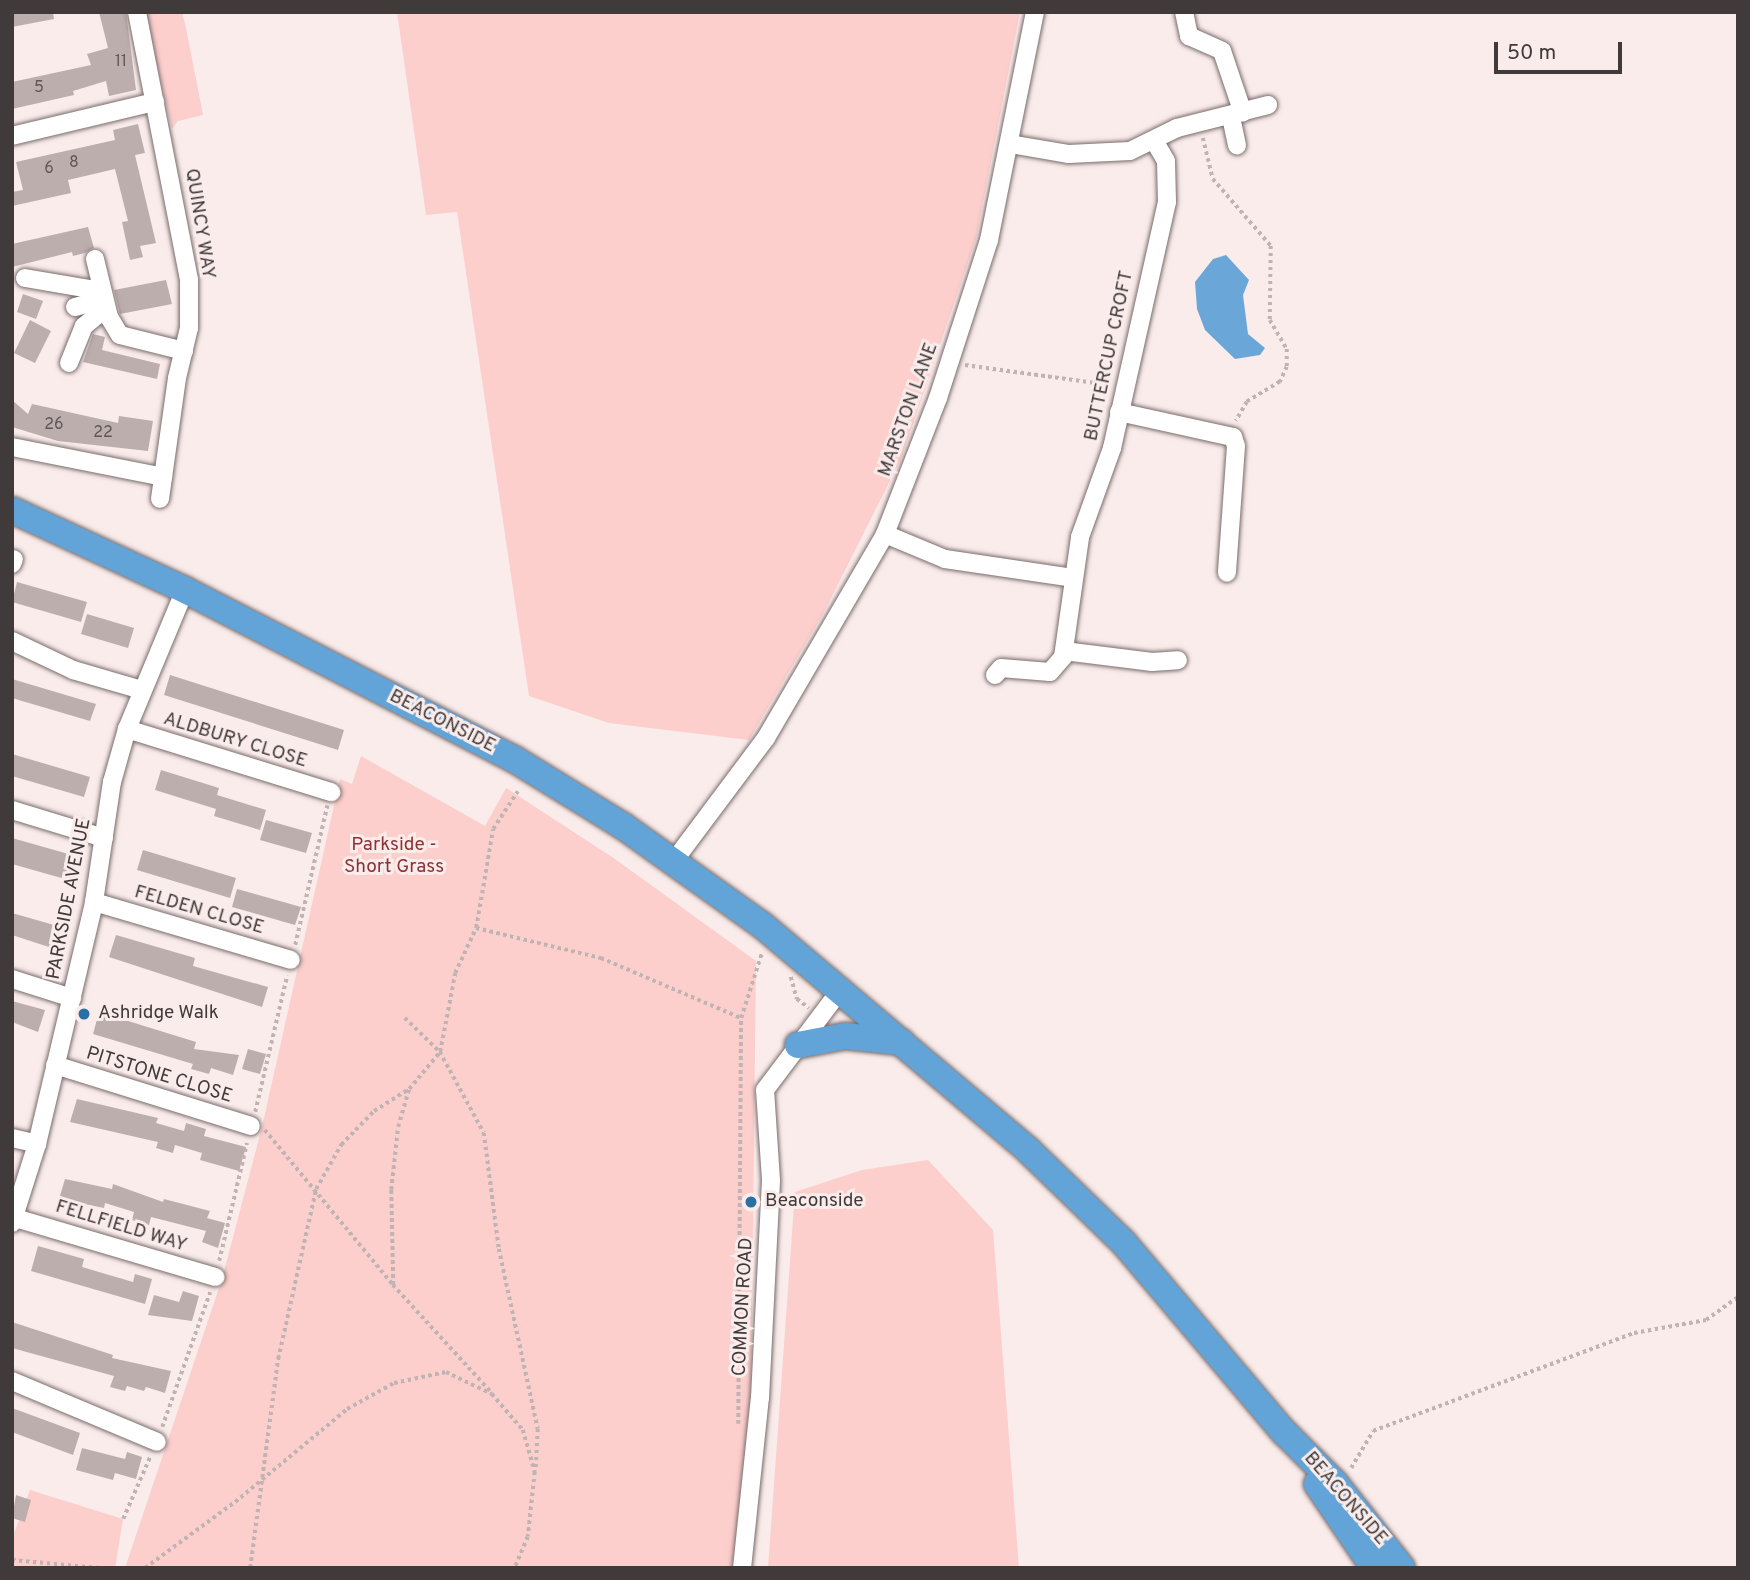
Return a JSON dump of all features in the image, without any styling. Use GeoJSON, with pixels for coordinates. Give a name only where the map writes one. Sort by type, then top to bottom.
{"type":"FeatureCollection","features":[{"type":"Feature","properties":{"kind":"highway","name":"BEACONSIDE"},"geometry":{"type":"LineString","coordinates":[[12,510],[185,590],[514,759],[674,861],[842,988],[1029,1150],[1124,1243],[1284,1432],[1335,1483],[1402,1568]]}},
{"type":"Feature","properties":{"kind":"highway"},"geometry":{"type":"LineString","coordinates":[[798,1045],[845,1036],[904,1042]]}},
{"type":"Feature","properties":{"kind":"highway","name":"BEACONSIDE"},"geometry":{"type":"LineString","coordinates":[[1284,1432],[1374,1568]]}},
{"type":"Feature","properties":{"kind":"street","name":"QUINCY WAY"},"geometry":{"type":"LineString","coordinates":[[137,12],[189,280],[189,328],[160,499]]}},
{"type":"Feature","properties":{"kind":"street","name":"MARSTON LANE"},"geometry":{"type":"LineString","coordinates":[[674,861],[731,785],[802,682],[885,534],[950,361],[989,240],[1035,12]]}},
{"type":"Feature","properties":{"kind":"street"},"geometry":{"type":"LineString","coordinates":[[1184,12],[1189,36],[1222,51],[1237,115],[1237,145]]}},
{"type":"Feature","properties":{"kind":"street"},"geometry":{"type":"LineString","coordinates":[[12,136],[155,102]]}},
{"type":"Feature","properties":{"kind":"street"},"geometry":{"type":"LineString","coordinates":[[1010,144],[1095,155],[1155,142],[1177,128],[1268,106]]}},
{"type":"Feature","properties":{"kind":"street","name":"BUTTERCUP CROFT"},"geometry":{"type":"LineString","coordinates":[[1064,654],[1080,537],[1106,471],[1167,202],[1166,161],[1155,142]]}},
{"type":"Feature","properties":{"kind":"street"},"geometry":{"type":"LineString","coordinates":[[95,259],[104,299],[120,335],[184,351]]}},
{"type":"Feature","properties":{"kind":"street"},"geometry":{"type":"LineString","coordinates":[[25,278],[104,299]]}},
{"type":"Feature","properties":{"kind":"street"},"geometry":{"type":"LineString","coordinates":[[75,307],[104,299]]}},
{"type":"Feature","properties":{"kind":"street"},"geometry":{"type":"LineString","coordinates":[[69,363],[84,326],[104,299]]}},
{"type":"Feature","properties":{"kind":"street"},"geometry":{"type":"LineString","coordinates":[[1119,412],[1233,437],[1236,458],[1227,573]]}},
{"type":"Feature","properties":{"kind":"street"},"geometry":{"type":"LineString","coordinates":[[12,447],[81,464],[163,477]]}},
{"type":"Feature","properties":{"kind":"street"},"geometry":{"type":"LineString","coordinates":[[885,534],[945,559],[1073,578]]}},
{"type":"Feature","properties":{"kind":"street","name":"PARKSIDE AVENUE"},"geometry":{"type":"LineString","coordinates":[[14,1220],[37,1144],[72,998],[94,902],[104,838],[127,729],[185,590]]}},
{"type":"Feature","properties":{"kind":"street"},"geometry":{"type":"LineString","coordinates":[[12,641],[73,670],[142,690]]}},
{"type":"Feature","properties":{"kind":"street"},"geometry":{"type":"LineString","coordinates":[[995,675],[1002,668],[1050,673],[1064,654],[1152,662],[1178,660]]}},
{"type":"Feature","properties":{"kind":"street","name":"ALDBURY CLOSE"},"geometry":{"type":"LineString","coordinates":[[127,729],[331,792]]}},
{"type":"Feature","properties":{"kind":"street"},"geometry":{"type":"LineString","coordinates":[[12,810],[104,838]]}},
{"type":"Feature","properties":{"kind":"street","name":"FELDEN CLOSE"},"geometry":{"type":"LineString","coordinates":[[94,902],[291,960]]}},
{"type":"Feature","properties":{"kind":"street"},"geometry":{"type":"LineString","coordinates":[[12,979],[72,998]]}},
{"type":"Feature","properties":{"kind":"street","name":"COMMON ROAD"},"geometry":{"type":"LineString","coordinates":[[742,1568],[760,1398],[770,1207],[765,1090],[842,988]]}},
{"type":"Feature","properties":{"kind":"street","name":"PITSTONE CLOSE"},"geometry":{"type":"LineString","coordinates":[[55,1065],[257,1127]]}},
{"type":"Feature","properties":{"kind":"street"},"geometry":{"type":"LineString","coordinates":[[12,1138],[37,1144]]}},
{"type":"Feature","properties":{"kind":"street","name":"FELLFIELD WAY"},"geometry":{"type":"LineString","coordinates":[[14,1220],[215,1277]]}},
{"type":"Feature","properties":{"kind":"street"},"geometry":{"type":"LineString","coordinates":[[12,1381],[157,1442]]}},
{"type":"Feature","properties":{"kind":"path"},"geometry":{"type":"LineString","coordinates":[[1200,124],[1213,179],[1271,246],[1270,320],[1287,349],[1287,368],[1280,382],[1247,401],[1233,437]]}},
{"type":"Feature","properties":{"kind":"path"},"geometry":{"type":"LineString","coordinates":[[963,364],[1125,388]]}},
{"type":"Feature","properties":{"kind":"path"},"geometry":{"type":"LineString","coordinates":[[250,1568],[278,1359],[317,1189],[341,1145],[374,1111],[409,1089],[440,1052],[455,973],[476,928],[493,830],[518,791]]}},
{"type":"Feature","properties":{"kind":"path"},"geometry":{"type":"LineString","coordinates":[[123,1519],[157,1442],[215,1277],[257,1127],[291,960],[331,792]]}},
{"type":"Feature","properties":{"kind":"path"},"geometry":{"type":"LineString","coordinates":[[476,928],[601,958],[741,1017]]}},
{"type":"Feature","properties":{"kind":"path"},"geometry":{"type":"LineString","coordinates":[[737,1437],[741,1017],[764,947]]}},
{"type":"Feature","properties":{"kind":"path"},"geometry":{"type":"LineString","coordinates":[[794,985],[797,999]]}},
{"type":"Feature","properties":{"kind":"path"},"geometry":{"type":"LineString","coordinates":[[405,1018],[440,1052],[484,1133],[499,1249],[538,1429],[528,1537],[515,1568]]}},
{"type":"Feature","properties":{"kind":"path"},"geometry":{"type":"LineString","coordinates":[[393,1285],[391,1190],[398,1127],[409,1089]]}},
{"type":"Feature","properties":{"kind":"path"},"geometry":{"type":"LineString","coordinates":[[257,1127],[317,1189],[393,1285],[523,1430],[535,1472]]}},
{"type":"Feature","properties":{"kind":"path"},"geometry":{"type":"LineString","coordinates":[[1335,1483],[1351,1468],[1373,1431],[1634,1333],[1706,1320],[1738,1297]]}},
{"type":"Feature","properties":{"kind":"path"},"geometry":{"type":"LineString","coordinates":[[145,1568],[263,1479],[347,1409],[394,1383],[446,1372],[492,1394]]}},
{"type":"Feature","properties":{"kind":"path"},"geometry":{"type":"LineString","coordinates":[[12,1560],[99,1568]]}},
{"type":"Feature","properties":{"kind":"green space"},"geometry":{"type":"Polygon","coordinates":[[[144,12],[182,12],[186,28],[203,115],[178,121],[172,129],[144,12]]]}},
{"type":"Feature","properties":{"kind":"green space"},"geometry":{"type":"Polygon","coordinates":[[[397,12],[1020,12],[976,239],[901,459],[823,614],[749,740],[609,723],[529,696],[457,212],[426,215],[397,12]]]}},
{"type":"Feature","properties":{"kind":"green space","name":"Parkside - Short Grass"},"geometry":{"type":"Polygon","coordinates":[[[361,756],[485,826],[506,788],[615,859],[756,961],[751,1396],[734,1568],[125,1568],[222,1279],[262,1127],[340,779],[352,784],[361,756]]]}},
{"type":"Feature","properties":{"kind":"green space"},"geometry":{"type":"Polygon","coordinates":[[[928,1160],[993,1230],[1019,1568],[768,1568],[795,1192],[862,1170],[928,1160]]]}},
{"type":"Feature","properties":{"kind":"green space"},"geometry":{"type":"Polygon","coordinates":[[[30,1490],[123,1519],[115,1568],[12,1568],[12,1539],[30,1490]]]}},
{"type":"Feature","properties":{"kind":"water"},"geometry":{"type":"Polygon","coordinates":[[[1226,255],[1249,280],[1243,295],[1248,334],[1265,348],[1260,355],[1235,359],[1205,330],[1197,309],[1195,282],[1213,259],[1226,255]]]}},
{"type":"Feature","properties":{"kind":"building"},"geometry":{"type":"Polygon","coordinates":[[[12,12],[53,12],[54,19],[12,27],[12,12]]]}},
{"type":"Feature","properties":{"kind":"building"},"geometry":{"type":"Polygon","coordinates":[[[99,12],[126,12],[136,90],[109,96],[106,81],[73,91],[74,95],[12,109],[12,82],[91,65],[87,54],[108,48],[99,12]]]}},
{"type":"Feature","properties":{"kind":"building"},"geometry":{"type":"Polygon","coordinates":[[[138,124],[145,153],[135,155],[156,243],[140,246],[143,257],[130,260],[122,222],[128,221],[115,169],[68,180],[71,193],[12,206],[12,192],[23,190],[16,162],[115,140],[113,130],[138,124]]]}},
{"type":"Feature","properties":{"kind":"building"},"geometry":{"type":"Polygon","coordinates":[[[88,227],[94,248],[85,253],[73,256],[72,252],[12,267],[12,244],[88,227]]]}},
{"type":"Feature","properties":{"kind":"building"},"geometry":{"type":"Polygon","coordinates":[[[166,280],[172,304],[120,314],[114,290],[166,280]]]}},
{"type":"Feature","properties":{"kind":"building"},"geometry":{"type":"Polygon","coordinates":[[[23,294],[43,301],[36,319],[17,312],[23,294]]]}},
{"type":"Feature","properties":{"kind":"building"},"geometry":{"type":"Polygon","coordinates":[[[30,320],[51,331],[35,363],[14,353],[30,320]]]}},
{"type":"Feature","properties":{"kind":"building"},"geometry":{"type":"Polygon","coordinates":[[[93,334],[105,337],[102,350],[160,364],[157,379],[83,362],[93,334]]]}},
{"type":"Feature","properties":{"kind":"building"},"geometry":{"type":"Polygon","coordinates":[[[12,400],[28,414],[32,404],[118,423],[119,416],[153,421],[148,451],[58,441],[12,427],[12,400]]]}},
{"type":"Feature","properties":{"kind":"building"},"geometry":{"type":"Polygon","coordinates":[[[17,582],[87,602],[81,622],[12,602],[17,582]]]}},
{"type":"Feature","properties":{"kind":"building"},"geometry":{"type":"Polygon","coordinates":[[[87,614],[134,628],[128,648],[81,634],[87,614]]]}},
{"type":"Feature","properties":{"kind":"building"},"geometry":{"type":"Polygon","coordinates":[[[170,675],[344,730],[338,750],[164,695],[170,675]]]}},
{"type":"Feature","properties":{"kind":"building"},"geometry":{"type":"Polygon","coordinates":[[[12,679],[96,704],[90,721],[12,698],[12,679]]]}},
{"type":"Feature","properties":{"kind":"building"},"geometry":{"type":"Polygon","coordinates":[[[12,754],[90,777],[84,797],[12,776],[12,754]]]}},
{"type":"Feature","properties":{"kind":"building"},"geometry":{"type":"Polygon","coordinates":[[[161,770],[219,788],[217,795],[266,810],[260,830],[214,816],[216,809],[155,790],[161,770]]]}},
{"type":"Feature","properties":{"kind":"building"},"geometry":{"type":"Polygon","coordinates":[[[266,820],[312,833],[306,853],[260,840],[266,820]]]}},
{"type":"Feature","properties":{"kind":"building"},"geometry":{"type":"Polygon","coordinates":[[[12,838],[79,857],[72,881],[12,864],[12,838]]]}},
{"type":"Feature","properties":{"kind":"building"},"geometry":{"type":"Polygon","coordinates":[[[143,850],[236,878],[230,898],[137,870],[143,850]]]}},
{"type":"Feature","properties":{"kind":"building"},"geometry":{"type":"Polygon","coordinates":[[[237,889],[301,907],[295,925],[232,907],[237,889]]]}},
{"type":"Feature","properties":{"kind":"building"},"geometry":{"type":"Polygon","coordinates":[[[12,913],[61,927],[55,949],[12,935],[12,913]]]}},
{"type":"Feature","properties":{"kind":"building"},"geometry":{"type":"Polygon","coordinates":[[[116,935],[195,958],[193,966],[268,987],[262,1007],[109,957],[116,935]]]}},
{"type":"Feature","properties":{"kind":"building"},"geometry":{"type":"Polygon","coordinates":[[[12,1001],[45,1010],[38,1032],[12,1022],[12,1001]]]}},
{"type":"Feature","properties":{"kind":"building"},"geometry":{"type":"Polygon","coordinates":[[[99,1012],[196,1042],[194,1049],[239,1055],[233,1075],[211,1068],[209,1074],[191,1069],[193,1064],[93,1034],[99,1012]]]}},
{"type":"Feature","properties":{"kind":"building"},"geometry":{"type":"Polygon","coordinates":[[[248,1049],[266,1054],[260,1074],[242,1069],[248,1049]]]}},
{"type":"Feature","properties":{"kind":"building"},"geometry":{"type":"Polygon","coordinates":[[[77,1099],[158,1118],[156,1123],[184,1131],[186,1123],[206,1129],[204,1136],[246,1147],[239,1171],[200,1160],[202,1153],[175,1145],[173,1153],[156,1148],[158,1142],[70,1122],[77,1099]]]}},
{"type":"Feature","properties":{"kind":"building"},"geometry":{"type":"Polygon","coordinates":[[[65,1179],[112,1189],[113,1184],[163,1202],[164,1199],[210,1211],[207,1218],[225,1223],[218,1248],[202,1242],[206,1231],[151,1217],[149,1225],[132,1220],[134,1212],[105,1203],[104,1208],[59,1199],[65,1179]]]}},
{"type":"Feature","properties":{"kind":"building"},"geometry":{"type":"Polygon","coordinates":[[[38,1246],[84,1259],[82,1267],[133,1282],[135,1274],[152,1279],[145,1304],[31,1271],[38,1246]]]}},
{"type":"Feature","properties":{"kind":"building"},"geometry":{"type":"Polygon","coordinates":[[[183,1291],[199,1296],[192,1321],[148,1315],[154,1295],[179,1302],[183,1291]]]}},
{"type":"Feature","properties":{"kind":"building"},"geometry":{"type":"Polygon","coordinates":[[[12,1322],[113,1355],[112,1358],[171,1371],[165,1393],[146,1387],[144,1391],[127,1386],[125,1391],[110,1387],[114,1376],[12,1348],[12,1322]]]}},
{"type":"Feature","properties":{"kind":"building"},"geometry":{"type":"Polygon","coordinates":[[[12,1408],[80,1433],[73,1455],[12,1432],[12,1408]]]}},
{"type":"Feature","properties":{"kind":"building"},"geometry":{"type":"Polygon","coordinates":[[[82,1448],[125,1459],[127,1452],[142,1457],[136,1479],[115,1473],[113,1480],[76,1470],[82,1448]]]}},
{"type":"Feature","properties":{"kind":"building"},"geometry":{"type":"Polygon","coordinates":[[[16,1495],[31,1500],[25,1522],[12,1518],[16,1495]]]}},
{"type":"Feature","properties":{"kind":"place","name":"Ashridge Walk"},"geometry":{"type":"Point","coordinates":[84,1014]}},
{"type":"Feature","properties":{"kind":"place","name":"Beaconside"},"geometry":{"type":"Point","coordinates":[751,1202]}}]}
